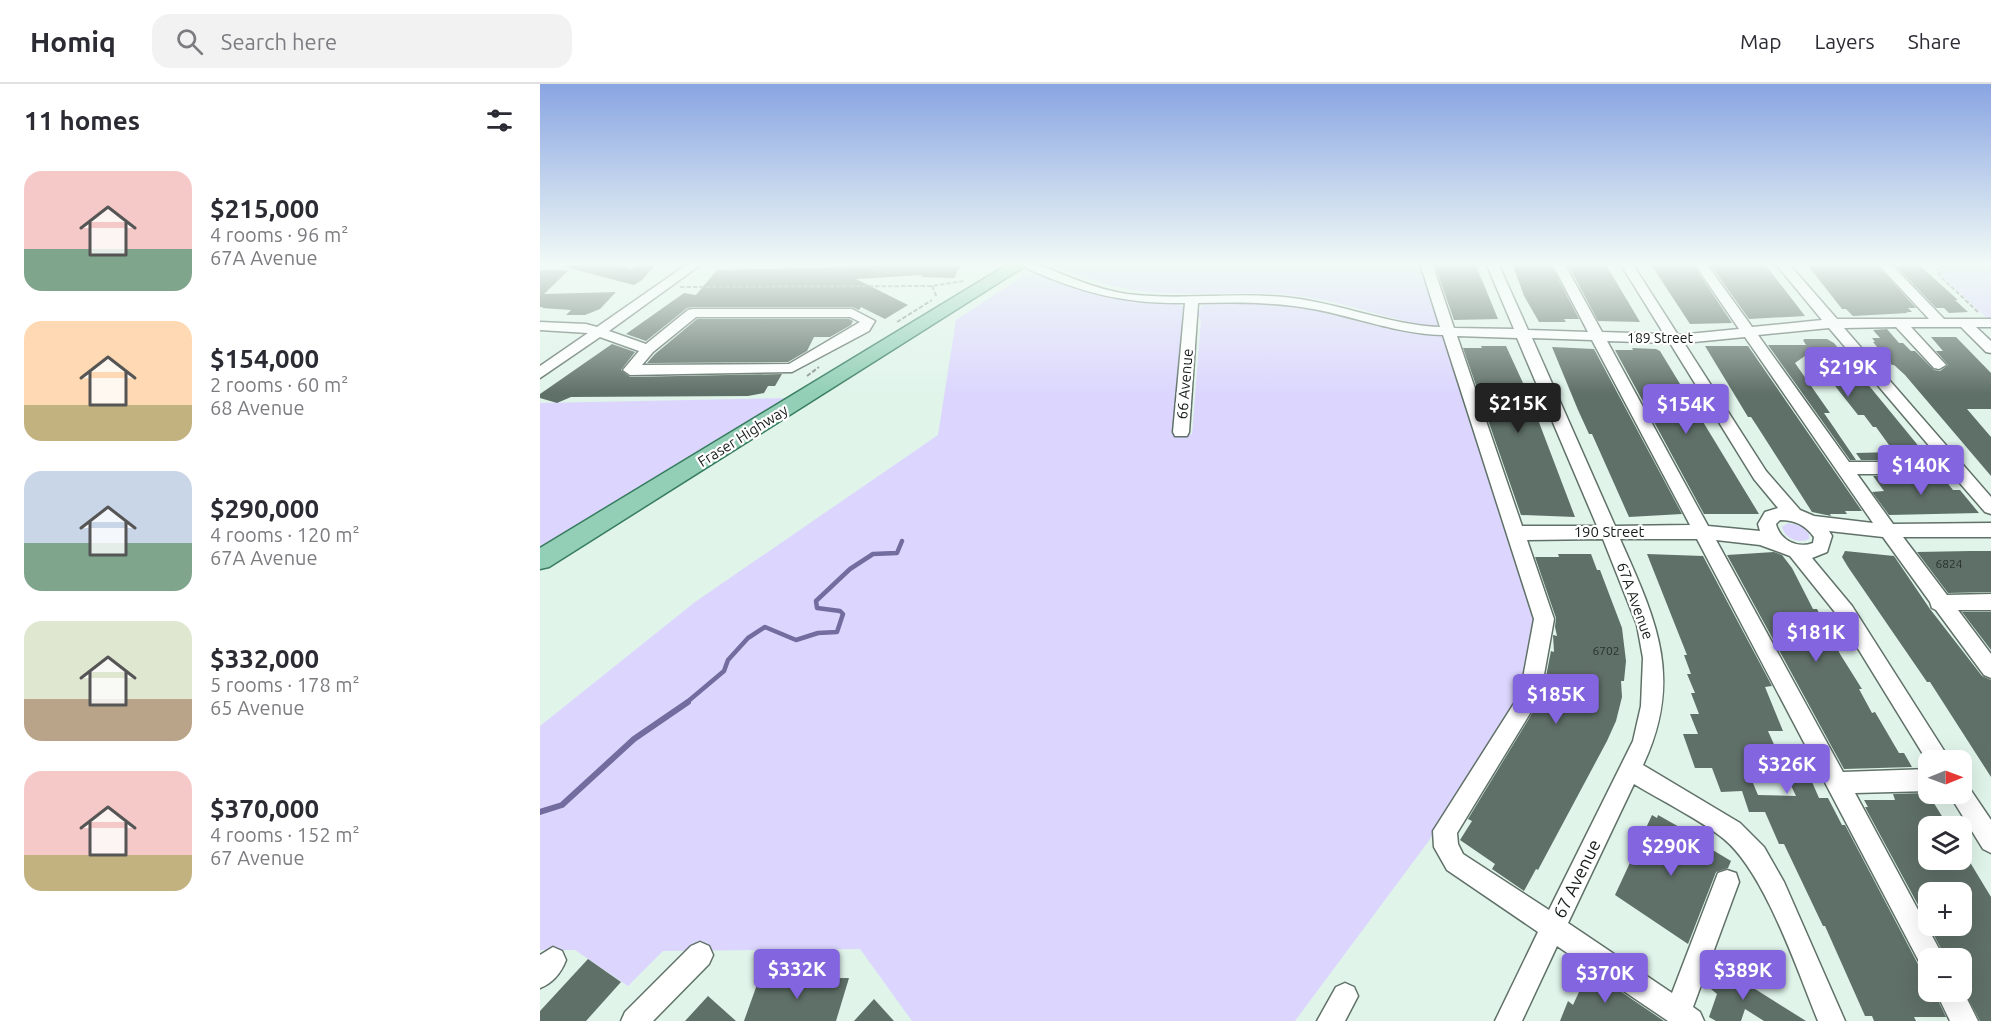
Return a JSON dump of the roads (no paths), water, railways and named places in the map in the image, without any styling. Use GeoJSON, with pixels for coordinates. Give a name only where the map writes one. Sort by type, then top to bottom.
{"type":"FeatureCollection","features":[{"type":"Feature","properties":{"kind":"main road","name":"Fraser Highway"},"geometry":{"type":"LineString","coordinates":[[540,560],[937,307]]}},
{"type":"Feature","properties":{"kind":"street"},"geometry":{"type":"LineString","coordinates":[[540,374],[635,307]]}},
{"type":"Feature","properties":{"kind":"street","name":"66 Avenue"},"geometry":{"type":"LineString","coordinates":[[1181,432],[1191,307]]}},
{"type":"Feature","properties":{"kind":"street","name":"189 Street"},"geometry":{"type":"LineString","coordinates":[[1316,307],[1402,327],[1448,332],[1672,335],[1714,338],[1748,331],[1834,324],[1941,324],[1987,320]]}},
{"type":"Feature","properties":{"kind":"street"},"geometry":{"type":"LineString","coordinates":[[1440,307],[1544,619],[1530,697],[1445,831],[1446,847],[1455,862],[1685,1017],[1727,882]]}},
{"type":"Feature","properties":{"kind":"street","name":"67A Avenue"},"geometry":{"type":"LineString","coordinates":[[1511,307],[1645,618],[1655,666],[1655,688],[1643,742],[1630,769]]}},
{"type":"Feature","properties":{"kind":"street"},"geometry":{"type":"LineString","coordinates":[[1581,307],[1926,948]]}},
{"type":"Feature","properties":{"kind":"street"},"geometry":{"type":"LineString","coordinates":[[1654,307],[1760,476],[1803,519],[1820,531],[1821,546],[1839,589],[1845,611]]}},
{"type":"Feature","properties":{"kind":"street"},"geometry":{"type":"LineString","coordinates":[[1731,307],[1888,531],[1991,669]]}},
{"type":"Feature","properties":{"kind":"street"},"geometry":{"type":"LineString","coordinates":[[1819,307],[1991,508]]}},
{"type":"Feature","properties":{"kind":"street"},"geometry":{"type":"LineString","coordinates":[[1925,307],[1941,324]]}},
{"type":"Feature","properties":{"kind":"street"},"geometry":{"type":"LineString","coordinates":[[693,313],[852,313],[868,321],[864,328],[792,368],[630,370],[648,349],[693,313]]}},
{"type":"Feature","properties":{"kind":"street"},"geometry":{"type":"LineString","coordinates":[[1964,323],[1991,350]]}},
{"type":"Feature","properties":{"kind":"street"},"geometry":{"type":"LineString","coordinates":[[1901,324],[1939,365]]}},
{"type":"Feature","properties":{"kind":"street"},"geometry":{"type":"LineString","coordinates":[[540,326],[574,327],[599,332],[648,349]]}},
{"type":"Feature","properties":{"kind":"street"},"geometry":{"type":"LineString","coordinates":[[1844,468],[1957,468]]}},
{"type":"Feature","properties":{"kind":"street"},"geometry":{"type":"LineString","coordinates":[[1760,476],[1771,518],[1768,531],[1789,548],[1845,611],[1933,750]]}},
{"type":"Feature","properties":{"kind":"street","name":"190 Street"},"geometry":{"type":"LineString","coordinates":[[1701,532],[1753,526],[1781,513],[1803,519]]}},
{"type":"Feature","properties":{"kind":"street"},"geometry":{"type":"LineString","coordinates":[[1803,519],[1888,531],[1991,530]]}},
{"type":"Feature","properties":{"kind":"street"},"geometry":{"type":"LineString","coordinates":[[1821,546],[1888,531]]}},
{"type":"Feature","properties":{"kind":"street","name":"190 Street"},"geometry":{"type":"LineString","coordinates":[[1516,533],[1701,532],[1761,538],[1809,552],[1821,546]]}},
{"type":"Feature","properties":{"kind":"street"},"geometry":{"type":"LineString","coordinates":[[1940,603],[1991,602]]}},
{"type":"Feature","properties":{"kind":"street"},"geometry":{"type":"LineString","coordinates":[[1630,769],[1732,831],[1756,855],[1775,891],[1832,1021]]}},
{"type":"Feature","properties":{"kind":"street","name":"67 Avenue"},"geometry":{"type":"LineString","coordinates":[[1508,1021],[1630,769]]}},
{"type":"Feature","properties":{"kind":"street"},"geometry":{"type":"LineString","coordinates":[[1837,783],[1918,780]]}},
{"type":"Feature","properties":{"kind":"street"},"geometry":{"type":"LineString","coordinates":[[1967,804],[1991,841]]}},
{"type":"Feature","properties":{"kind":"street"},"geometry":{"type":"LineString","coordinates":[[634,1021],[700,955]]}},
{"type":"Feature","properties":{"kind":"street"},"geometry":{"type":"LineString","coordinates":[[1330,1021],[1345,996]]}},
{"type":"Feature","properties":{"kind":"street"},"geometry":{"type":"LineString","coordinates":[[1955,1002],[1965,1021]]}},
{"type":"Feature","properties":{"kind":"waterway"},"geometry":{"type":"LineString","coordinates":[[686,703],[724,671],[728,660],[748,638],[765,627],[796,640],[818,633],[837,632],[843,614],[840,611],[817,608],[816,601],[850,569],[873,554],[897,553],[902,541]]}},
{"type":"Feature","properties":{"kind":"waterway"},"geometry":{"type":"LineString","coordinates":[[540,812],[562,805],[634,739],[688,702]]}}]}
